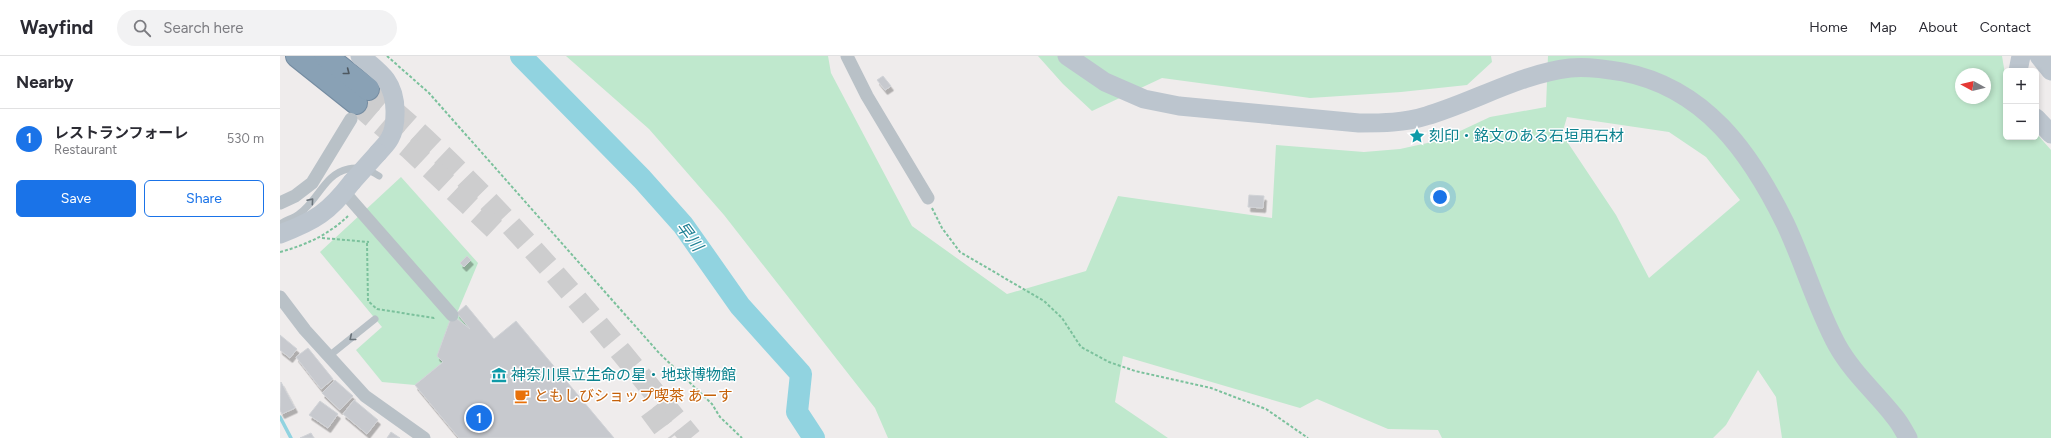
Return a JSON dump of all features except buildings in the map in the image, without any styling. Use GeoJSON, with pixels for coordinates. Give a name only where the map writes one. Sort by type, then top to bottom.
{"type":"FeatureCollection","features":[{"type":"Feature","properties":{"kind":"highway"},"geometry":{"type":"LineString","coordinates":[[292,56],[326,78]]}},
{"type":"Feature","properties":{"kind":"highway"},"geometry":{"type":"LineString","coordinates":[[297,56],[358,104]]}},
{"type":"Feature","properties":{"kind":"highway"},"geometry":{"type":"LineString","coordinates":[[326,56],[358,104]]}},
{"type":"Feature","properties":{"kind":"street"},"geometry":{"type":"LineString","coordinates":[[280,234],[317,218],[348,187],[391,138],[395,124],[393,90],[382,75],[360,56]]}},
{"type":"Feature","properties":{"kind":"street"},"geometry":{"type":"LineString","coordinates":[[847,56],[867,96],[928,198]]}},
{"type":"Feature","properties":{"kind":"street"},"geometry":{"type":"LineString","coordinates":[[1067,56],[1105,82],[1144,99],[1179,106],[1359,123],[1388,124],[1425,117],[1531,77],[1570,68],[1610,70],[1641,76],[1668,86],[1690,99],[1709,114],[1730,135],[1749,160],[1784,222],[1823,318],[1838,347],[1858,375],[1895,416],[1908,438]]}},
{"type":"Feature","properties":{"kind":"street"},"geometry":{"type":"LineString","coordinates":[[2019,68],[2021,56]]}},
{"type":"Feature","properties":{"kind":"street"},"geometry":{"type":"LineString","coordinates":[[2039,56],[2051,71]]}},
{"type":"Feature","properties":{"kind":"street"},"geometry":{"type":"LineString","coordinates":[[280,203],[295,196],[312,183],[358,104]]}},
{"type":"Feature","properties":{"kind":"street"},"geometry":{"type":"LineString","coordinates":[[2039,121],[2051,134]]}},
{"type":"Feature","properties":{"kind":"street"},"geometry":{"type":"LineString","coordinates":[[348,187],[380,233],[450,312]]}},
{"type":"Feature","properties":{"kind":"street"},"geometry":{"type":"LineString","coordinates":[[280,297],[305,330],[365,396],[424,438]]}},
{"type":"Feature","properties":{"kind":"lane"},"geometry":{"type":"LineString","coordinates":[[280,224],[299,214],[311,203],[330,177],[339,171],[354,167],[368,168],[379,176]]}},
{"type":"Feature","properties":{"kind":"lane"},"geometry":{"type":"LineString","coordinates":[[330,356],[375,319]]}},
{"type":"Feature","properties":{"kind":"path"},"geometry":{"type":"LineString","coordinates":[[387,56],[429,93],[659,353],[712,404],[720,417],[742,438]]}},
{"type":"Feature","properties":{"kind":"path"},"geometry":{"type":"LineString","coordinates":[[928,198],[942,228],[960,252],[1044,301],[1062,318],[1081,347],[1109,362],[1135,371],[1211,388],[1259,407],[1277,416],[1308,438]]}},
{"type":"Feature","properties":{"kind":"path"},"geometry":{"type":"LineString","coordinates":[[280,252],[309,244],[338,225]]}},
{"type":"Feature","properties":{"kind":"path"},"geometry":{"type":"LineString","coordinates":[[320,237],[367,242],[380,233]]}},
{"type":"Feature","properties":{"kind":"path"},"geometry":{"type":"LineString","coordinates":[[367,242],[368,302],[377,309],[434,318],[450,312]]}},
{"type":"Feature","properties":{"kind":"green space"},"geometry":{"type":"Polygon","coordinates":[[[566,56],[828,56],[831,73],[912,226],[1007,294],[1086,271],[1118,196],[1272,218],[1276,145],[1364,152],[1400,149],[1441,140],[1490,117],[1546,107],[1548,56],[2002,56],[2004,68],[2003,140],[2039,140],[2039,136],[2051,150],[2051,438],[1782,438],[1776,397],[1758,370],[1726,425],[1713,438],[1442,438],[1438,430],[1388,429],[1317,399],[1300,408],[1123,356],[1115,402],[1168,438],[888,438],[875,408],[724,215],[649,129],[566,56]],[[1567,117],[1562,134],[1616,215],[1649,278],[1740,200],[1706,157],[1669,132],[1567,117]]]}},
{"type":"Feature","properties":{"kind":"green space"},"geometry":{"type":"Polygon","coordinates":[[[1038,56],[1491,56],[1492,62],[1467,85],[1401,92],[1310,98],[1162,78],[1092,111],[1063,84],[1038,56]]]}},
{"type":"Feature","properties":{"kind":"green space"},"geometry":{"type":"Polygon","coordinates":[[[401,177],[478,263],[457,313],[470,329],[452,316],[437,356],[443,362],[415,385],[382,382],[356,350],[382,327],[320,252],[401,177]]]}},
{"type":"Feature","properties":{"kind":"waterway","name":"早川"},"geometry":{"type":"LineString","coordinates":[[521,56],[642,179],[683,225],[740,306],[801,374],[797,412],[814,438]]}},
{"type":"Feature","properties":{"kind":"waterway"},"geometry":{"type":"LineString","coordinates":[[280,417],[291,438]]}},
{"type":"Feature","properties":{"kind":"tunnel"},"geometry":{"type":"LineString","coordinates":[[368,89],[413,128],[456,169],[538,255],[616,346],[691,438]]}},
{"type":"Feature","properties":{"kind":"tunnel"},"geometry":{"type":"LineString","coordinates":[[356,103],[410,149],[499,233]]}},
{"type":"Feature","properties":{"kind":"tunnel"},"geometry":{"type":"LineString","coordinates":[[650,410],[671,438]]}},
{"type":"Feature","properties":{"kind":"place","name":"刻印・銘文のある石垣用石材"},"geometry":{"type":"Point","coordinates":[1417,136]}},
{"type":"Feature","properties":{"kind":"place","name":"神奈川県立生命の星・地球博物館"},"geometry":{"type":"Point","coordinates":[499,375]}},
{"type":"Feature","properties":{"kind":"place","name":"ともしびショップ喫茶 あーす"},"geometry":{"type":"Point","coordinates":[522,396]}},
{"type":"Feature","properties":{"kind":"place","name":"レストランフォーレ"},"geometry":{"type":"Point","coordinates":[479,418]}}]}
